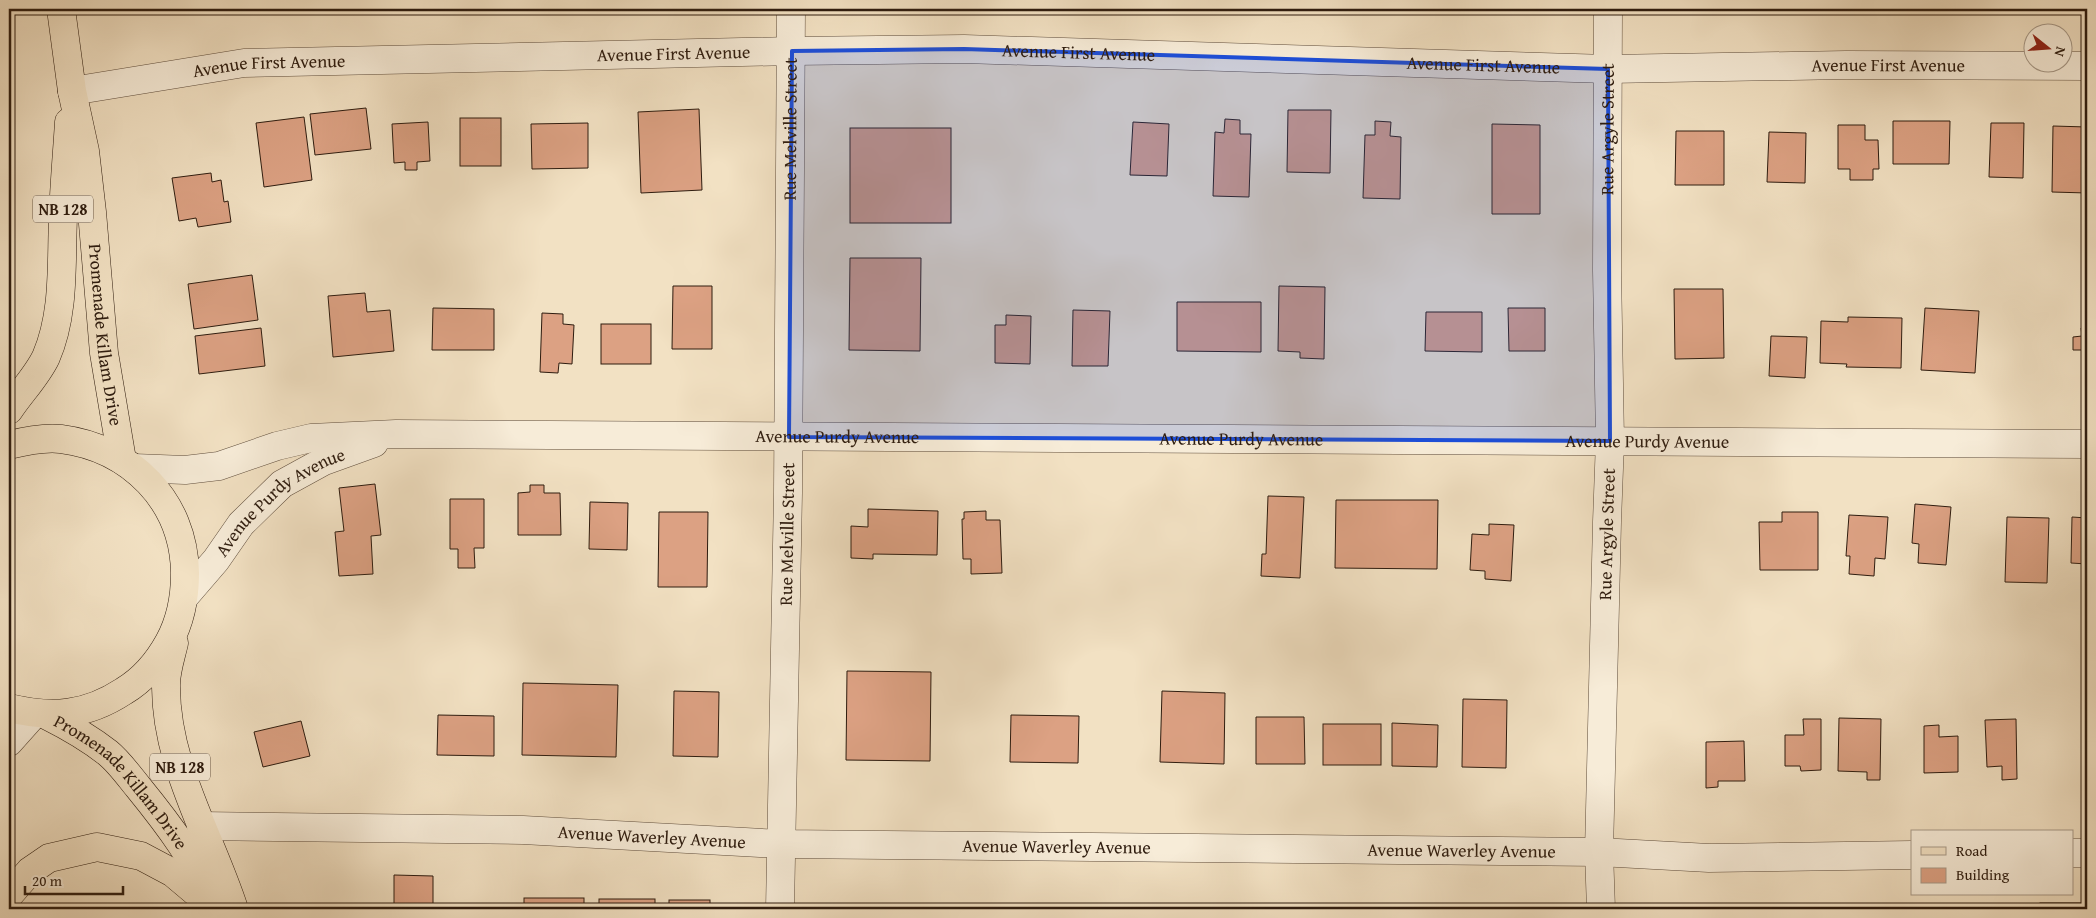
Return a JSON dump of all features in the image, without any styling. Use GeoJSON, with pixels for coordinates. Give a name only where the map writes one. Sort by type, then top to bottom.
{"type":"FeatureCollection","features":[{"type":"Feature","properties":{"kind":"main road","name":"Promenade Killam Drive"},"geometry":{"type":"LineString","coordinates":[[61,9],[72,91],[85,151],[104,353],[128,464]]}},
{"type":"Feature","properties":{"kind":"main road","name":"Promenade Killam Drive"},"geometry":{"type":"LineString","coordinates":[[9,410],[46,357],[57,326],[63,266],[64,208],[72,91]]}},
{"type":"Feature","properties":{"kind":"main road"},"geometry":{"type":"LineString","coordinates":[[9,445],[29,440],[60,439],[98,448],[128,464],[157,491],[175,521],[185,555],[185,596],[177,627],[160,659],[135,684],[107,702],[70,713],[30,712]]}},
{"type":"Feature","properties":{"kind":"main road","name":"Promenade Killam Drive"},"geometry":{"type":"LineString","coordinates":[[177,627],[166,683],[168,718],[176,756],[234,909]]}},
{"type":"Feature","properties":{"kind":"main road","name":"Promenade Killam Drive"},"geometry":{"type":"LineString","coordinates":[[30,712],[75,729],[110,754],[169,824],[217,909]]}},
{"type":"Feature","properties":{"kind":"main road"},"geometry":{"type":"LineString","coordinates":[[9,895],[30,871],[49,858],[96,847],[141,856],[173,872],[198,894],[208,909]]}},
{"type":"Feature","properties":{"kind":"street","name":"Rue Melville Street"},"geometry":{"type":"LineString","coordinates":[[780,909],[789,437],[791,9]]}},
{"type":"Feature","properties":{"kind":"street","name":"Rue Argyle Street"},"geometry":{"type":"LineString","coordinates":[[1601,909],[1599,852],[1610,441],[1607,270],[1608,9]]}},
{"type":"Feature","properties":{"kind":"street","name":"Avenue First Avenue"},"geometry":{"type":"LineString","coordinates":[[72,91],[244,63],[792,51],[964,49],[1608,69],[1846,65],[2087,66]]}},
{"type":"Feature","properties":{"kind":"street","name":"Avenue Purdy Avenue"},"geometry":{"type":"LineString","coordinates":[[185,596],[216,560],[242,524],[282,484],[324,461],[396,434]]}},
{"type":"Feature","properties":{"kind":"street","name":"Avenue Purdy Avenue"},"geometry":{"type":"LineString","coordinates":[[128,464],[185,470],[219,466],[277,446],[311,438],[396,434],[2087,444]]}},
{"type":"Feature","properties":{"kind":"street"},"geometry":{"type":"LineString","coordinates":[[9,742],[30,712]]}},
{"type":"Feature","properties":{"kind":"street","name":"Avenue Waverley Avenue"},"geometry":{"type":"LineString","coordinates":[[201,826],[523,830],[780,844],[1599,852],[1709,858],[1911,855]]}},
{"type":"Feature","properties":{"kind":"street"},"geometry":{"type":"LineString","coordinates":[[2074,853],[2087,853]]}},
{"type":"Feature","properties":{"kind":"highlighted area"},"geometry":{"type":"Polygon","coordinates":[[[964,49],[1608,69],[1610,441],[789,437],[792,51],[964,49]]]}},
{"type":"Feature","properties":{"kind":"building"},"geometry":{"type":"Polygon","coordinates":[[[366,108],[371,149],[315,155],[310,114],[366,108]]]}},
{"type":"Feature","properties":{"kind":"building"},"geometry":{"type":"Polygon","coordinates":[[[699,109],[702,190],[641,193],[638,112],[699,109]]]}},
{"type":"Feature","properties":{"kind":"building"},"geometry":{"type":"Polygon","coordinates":[[[1288,110],[1331,110],[1330,173],[1287,172],[1288,110]]]}},
{"type":"Feature","properties":{"kind":"building"},"geometry":{"type":"Polygon","coordinates":[[[304,117],[312,180],[264,187],[256,123],[304,117]]]}},
{"type":"Feature","properties":{"kind":"building"},"geometry":{"type":"Polygon","coordinates":[[[460,118],[501,118],[501,166],[460,166],[460,118]]]}},
{"type":"Feature","properties":{"kind":"building"},"geometry":{"type":"Polygon","coordinates":[[[1225,119],[1240,120],[1240,134],[1251,134],[1249,197],[1213,196],[1215,132],[1224,133],[1225,119]]]}},
{"type":"Feature","properties":{"kind":"building"},"geometry":{"type":"Polygon","coordinates":[[[1375,121],[1391,122],[1390,136],[1401,137],[1400,199],[1363,198],[1365,135],[1375,135],[1375,121]]]}},
{"type":"Feature","properties":{"kind":"building"},"geometry":{"type":"Polygon","coordinates":[[[1893,121],[1950,121],[1949,164],[1893,164],[1893,121]]]}},
{"type":"Feature","properties":{"kind":"building"},"geometry":{"type":"Polygon","coordinates":[[[428,122],[430,161],[417,162],[417,170],[405,170],[405,162],[394,163],[392,124],[428,122]]]}},
{"type":"Feature","properties":{"kind":"building"},"geometry":{"type":"Polygon","coordinates":[[[1133,122],[1169,124],[1167,176],[1130,175],[1133,122]]]}},
{"type":"Feature","properties":{"kind":"building"},"geometry":{"type":"Polygon","coordinates":[[[588,123],[588,168],[532,169],[531,124],[588,123]]]}},
{"type":"Feature","properties":{"kind":"building"},"geometry":{"type":"Polygon","coordinates":[[[1991,123],[2024,123],[2023,178],[1989,177],[1991,123]]]}},
{"type":"Feature","properties":{"kind":"building"},"geometry":{"type":"Polygon","coordinates":[[[1492,124],[1540,125],[1540,214],[1492,214],[1492,124]]]}},
{"type":"Feature","properties":{"kind":"building"},"geometry":{"type":"Polygon","coordinates":[[[1838,125],[1865,125],[1865,140],[1878,140],[1879,169],[1873,169],[1873,180],[1850,180],[1850,169],[1838,169],[1838,125]]]}},
{"type":"Feature","properties":{"kind":"building"},"geometry":{"type":"Polygon","coordinates":[[[2053,126],[2087,127],[2087,193],[2052,192],[2053,126]]]}},
{"type":"Feature","properties":{"kind":"building"},"geometry":{"type":"Polygon","coordinates":[[[850,128],[951,128],[951,223],[850,223],[850,128]]]}},
{"type":"Feature","properties":{"kind":"building"},"geometry":{"type":"Polygon","coordinates":[[[1676,131],[1724,131],[1724,185],[1675,185],[1676,131]]]}},
{"type":"Feature","properties":{"kind":"building"},"geometry":{"type":"Polygon","coordinates":[[[1769,132],[1806,133],[1805,183],[1767,182],[1769,132]]]}},
{"type":"Feature","properties":{"kind":"building"},"geometry":{"type":"Polygon","coordinates":[[[211,173],[212,182],[221,180],[224,202],[228,201],[231,222],[198,227],[196,218],[179,221],[172,178],[211,173]]]}},
{"type":"Feature","properties":{"kind":"building"},"geometry":{"type":"Polygon","coordinates":[[[850,258],[921,258],[920,351],[849,350],[850,258]]]}},
{"type":"Feature","properties":{"kind":"building"},"geometry":{"type":"Polygon","coordinates":[[[252,275],[258,320],[194,329],[188,284],[252,275]]]}},
{"type":"Feature","properties":{"kind":"building"},"geometry":{"type":"Polygon","coordinates":[[[673,286],[712,286],[712,349],[672,349],[673,286]]]}},
{"type":"Feature","properties":{"kind":"building"},"geometry":{"type":"Polygon","coordinates":[[[1279,286],[1325,287],[1324,359],[1300,358],[1300,352],[1278,351],[1279,286]]]}},
{"type":"Feature","properties":{"kind":"building"},"geometry":{"type":"Polygon","coordinates":[[[1674,289],[1723,289],[1724,358],[1675,359],[1674,289]]]}},
{"type":"Feature","properties":{"kind":"building"},"geometry":{"type":"Polygon","coordinates":[[[365,293],[367,312],[390,310],[394,351],[333,357],[328,296],[365,293]]]}},
{"type":"Feature","properties":{"kind":"building"},"geometry":{"type":"Polygon","coordinates":[[[1177,302],[1261,302],[1261,352],[1177,351],[1177,302]]]}},
{"type":"Feature","properties":{"kind":"building"},"geometry":{"type":"Polygon","coordinates":[[[433,308],[494,309],[494,350],[432,350],[433,308]]]}},
{"type":"Feature","properties":{"kind":"building"},"geometry":{"type":"Polygon","coordinates":[[[1508,308],[1545,308],[1545,351],[1509,351],[1508,308]]]}},
{"type":"Feature","properties":{"kind":"building"},"geometry":{"type":"Polygon","coordinates":[[[1925,308],[1979,311],[1975,373],[1921,370],[1925,308]]]}},
{"type":"Feature","properties":{"kind":"building"},"geometry":{"type":"Polygon","coordinates":[[[1073,310],[1110,311],[1108,366],[1072,366],[1073,310]]]}},
{"type":"Feature","properties":{"kind":"building"},"geometry":{"type":"Polygon","coordinates":[[[1426,312],[1482,312],[1482,352],[1425,351],[1426,312]]]}},
{"type":"Feature","properties":{"kind":"building"},"geometry":{"type":"Polygon","coordinates":[[[542,313],[563,314],[563,324],[574,325],[572,364],[559,363],[558,373],[540,372],[542,313]]]}},
{"type":"Feature","properties":{"kind":"building"},"geometry":{"type":"Polygon","coordinates":[[[1006,315],[1031,316],[1030,364],[995,363],[995,325],[1006,325],[1006,315]]]}},
{"type":"Feature","properties":{"kind":"building"},"geometry":{"type":"Polygon","coordinates":[[[1848,317],[1902,318],[1901,368],[1846,367],[1847,364],[1820,363],[1821,321],[1848,322],[1848,317]]]}},
{"type":"Feature","properties":{"kind":"building"},"geometry":{"type":"Polygon","coordinates":[[[601,324],[651,324],[651,364],[601,364],[601,324]]]}},
{"type":"Feature","properties":{"kind":"building"},"geometry":{"type":"Polygon","coordinates":[[[261,328],[265,366],[199,374],[195,336],[261,328]]]}},
{"type":"Feature","properties":{"kind":"building"},"geometry":{"type":"Polygon","coordinates":[[[2081,328],[2087,328],[2087,374],[2083,374],[2082,350],[2073,350],[2073,337],[2082,336],[2081,328]]]}},
{"type":"Feature","properties":{"kind":"building"},"geometry":{"type":"Polygon","coordinates":[[[1771,336],[1807,337],[1805,378],[1769,376],[1771,336]]]}},
{"type":"Feature","properties":{"kind":"building"},"geometry":{"type":"Polygon","coordinates":[[[375,484],[381,535],[371,536],[373,574],[339,576],[335,532],[344,531],[339,488],[375,484]]]}},
{"type":"Feature","properties":{"kind":"building"},"geometry":{"type":"Polygon","coordinates":[[[530,485],[544,485],[544,493],[560,493],[561,535],[518,535],[518,493],[530,492],[530,485]]]}},
{"type":"Feature","properties":{"kind":"building"},"geometry":{"type":"Polygon","coordinates":[[[1268,496],[1304,497],[1300,578],[1261,576],[1262,554],[1266,554],[1268,496]]]}},
{"type":"Feature","properties":{"kind":"building"},"geometry":{"type":"Polygon","coordinates":[[[450,499],[484,499],[484,548],[474,548],[475,568],[458,568],[458,549],[450,549],[450,499]]]}},
{"type":"Feature","properties":{"kind":"building"},"geometry":{"type":"Polygon","coordinates":[[[1336,500],[1438,500],[1437,569],[1335,568],[1336,500]]]}},
{"type":"Feature","properties":{"kind":"building"},"geometry":{"type":"Polygon","coordinates":[[[590,502],[628,503],[627,550],[589,549],[590,502]]]}},
{"type":"Feature","properties":{"kind":"building"},"geometry":{"type":"Polygon","coordinates":[[[1915,504],[1951,507],[1946,565],[1918,563],[1919,544],[1912,543],[1915,504]]]}},
{"type":"Feature","properties":{"kind":"building"},"geometry":{"type":"Polygon","coordinates":[[[868,509],[938,511],[937,555],[873,554],[873,559],[851,558],[851,526],[868,527],[868,509]]]}},
{"type":"Feature","properties":{"kind":"building"},"geometry":{"type":"Polygon","coordinates":[[[986,511],[986,520],[1000,520],[1002,573],[971,574],[971,559],[963,559],[962,519],[964,519],[964,512],[986,511]]]}},
{"type":"Feature","properties":{"kind":"building"},"geometry":{"type":"Polygon","coordinates":[[[659,512],[708,512],[707,587],[658,587],[659,512]]]}},
{"type":"Feature","properties":{"kind":"building"},"geometry":{"type":"Polygon","coordinates":[[[1782,512],[1818,512],[1818,570],[1760,570],[1759,522],[1782,522],[1782,512]]]}},
{"type":"Feature","properties":{"kind":"building"},"geometry":{"type":"Polygon","coordinates":[[[1849,515],[1888,517],[1885,559],[1875,558],[1874,576],[1849,574],[1850,556],[1846,556],[1849,515]]]}},
{"type":"Feature","properties":{"kind":"building"},"geometry":{"type":"Polygon","coordinates":[[[2007,517],[2049,518],[2047,583],[2005,582],[2007,517]]]}},
{"type":"Feature","properties":{"kind":"building"},"geometry":{"type":"Polygon","coordinates":[[[2072,517],[2087,518],[2087,564],[2071,563],[2072,517]]]}},
{"type":"Feature","properties":{"kind":"building"},"geometry":{"type":"Polygon","coordinates":[[[1489,524],[1514,525],[1511,581],[1485,579],[1485,571],[1470,570],[1472,534],[1489,535],[1489,524]]]}},
{"type":"Feature","properties":{"kind":"building"},"geometry":{"type":"Polygon","coordinates":[[[847,671],[931,672],[930,761],[846,760],[847,671]]]}},
{"type":"Feature","properties":{"kind":"building"},"geometry":{"type":"Polygon","coordinates":[[[523,683],[618,685],[616,757],[522,755],[523,683]]]}},
{"type":"Feature","properties":{"kind":"building"},"geometry":{"type":"Polygon","coordinates":[[[674,691],[719,692],[718,757],[673,756],[674,691]]]}},
{"type":"Feature","properties":{"kind":"building"},"geometry":{"type":"Polygon","coordinates":[[[1162,691],[1225,693],[1224,764],[1160,762],[1162,691]]]}},
{"type":"Feature","properties":{"kind":"building"},"geometry":{"type":"Polygon","coordinates":[[[1463,699],[1507,700],[1506,768],[1462,767],[1463,699]]]}},
{"type":"Feature","properties":{"kind":"building"},"geometry":{"type":"Polygon","coordinates":[[[438,715],[494,716],[494,756],[437,755],[438,715]]]}},
{"type":"Feature","properties":{"kind":"building"},"geometry":{"type":"Polygon","coordinates":[[[1011,715],[1079,716],[1078,763],[1010,762],[1011,715]]]}},
{"type":"Feature","properties":{"kind":"building"},"geometry":{"type":"Polygon","coordinates":[[[1256,717],[1304,717],[1305,764],[1256,764],[1256,717]]]}},
{"type":"Feature","properties":{"kind":"building"},"geometry":{"type":"Polygon","coordinates":[[[1839,718],[1881,719],[1880,780],[1867,780],[1867,772],[1838,771],[1839,718]]]}},
{"type":"Feature","properties":{"kind":"building"},"geometry":{"type":"Polygon","coordinates":[[[1803,719],[1821,719],[1821,770],[1801,771],[1800,766],[1785,766],[1785,735],[1804,735],[1803,719]]]}},
{"type":"Feature","properties":{"kind":"building"},"geometry":{"type":"Polygon","coordinates":[[[2016,719],[2017,779],[2002,780],[2002,766],[1987,767],[1985,720],[2016,719]]]}},
{"type":"Feature","properties":{"kind":"building"},"geometry":{"type":"Polygon","coordinates":[[[301,721],[310,756],[263,767],[254,732],[301,721]]]}},
{"type":"Feature","properties":{"kind":"building"},"geometry":{"type":"Polygon","coordinates":[[[1392,723],[1438,725],[1437,767],[1392,766],[1392,723]]]}},
{"type":"Feature","properties":{"kind":"building"},"geometry":{"type":"Polygon","coordinates":[[[1323,724],[1381,724],[1381,765],[1323,765],[1323,724]]]}},
{"type":"Feature","properties":{"kind":"building"},"geometry":{"type":"Polygon","coordinates":[[[1939,725],[1939,737],[1958,736],[1958,772],[1924,773],[1924,726],[1939,725]]]}},
{"type":"Feature","properties":{"kind":"building"},"geometry":{"type":"Polygon","coordinates":[[[1744,741],[1745,781],[1718,781],[1718,787],[1706,788],[1706,742],[1744,741]]]}},
{"type":"Feature","properties":{"kind":"building"},"geometry":{"type":"Polygon","coordinates":[[[394,875],[433,876],[433,909],[394,909],[394,875]]]}},
{"type":"Feature","properties":{"kind":"building"},"geometry":{"type":"Polygon","coordinates":[[[524,898],[584,898],[584,909],[524,909],[524,898]]]}},
{"type":"Feature","properties":{"kind":"building"},"geometry":{"type":"Polygon","coordinates":[[[599,899],[655,899],[655,909],[599,909],[599,899]]]}},
{"type":"Feature","properties":{"kind":"building"},"geometry":{"type":"Polygon","coordinates":[[[669,900],[710,900],[710,909],[669,909],[669,900]]]}},
{"type":"Feature","properties":{"kind":"building"},"geometry":{"type":"Polygon","coordinates":[[[2040,903],[2084,903],[2084,909],[2040,909],[2040,903]]]}},
{"type":"Feature","properties":{"kind":"building"},"geometry":{"type":"Polygon","coordinates":[[[843,904],[928,904],[928,909],[843,909],[843,904]]]}},
{"type":"Feature","properties":{"kind":"building"},"geometry":{"type":"Polygon","coordinates":[[[1900,904],[1936,904],[1936,909],[1900,909],[1900,904]]]}},
{"type":"Feature","properties":{"kind":"building"},"geometry":{"type":"Polygon","coordinates":[[[1035,905],[1127,906],[1127,909],[1034,909],[1035,905]]]}},
{"type":"Feature","properties":{"kind":"building"},"geometry":{"type":"Polygon","coordinates":[[[1810,905],[1868,906],[1868,909],[1810,909],[1810,905]]]}},
{"type":"Feature","properties":{"kind":"building"},"geometry":{"type":"Polygon","coordinates":[[[1277,906],[1333,907],[1333,909],[1277,909],[1277,906]]]}},
{"type":"Feature","properties":{"kind":"building"},"geometry":{"type":"Polygon","coordinates":[[[1166,907],[1251,907],[1251,909],[1166,909],[1166,907]]]}}]}
